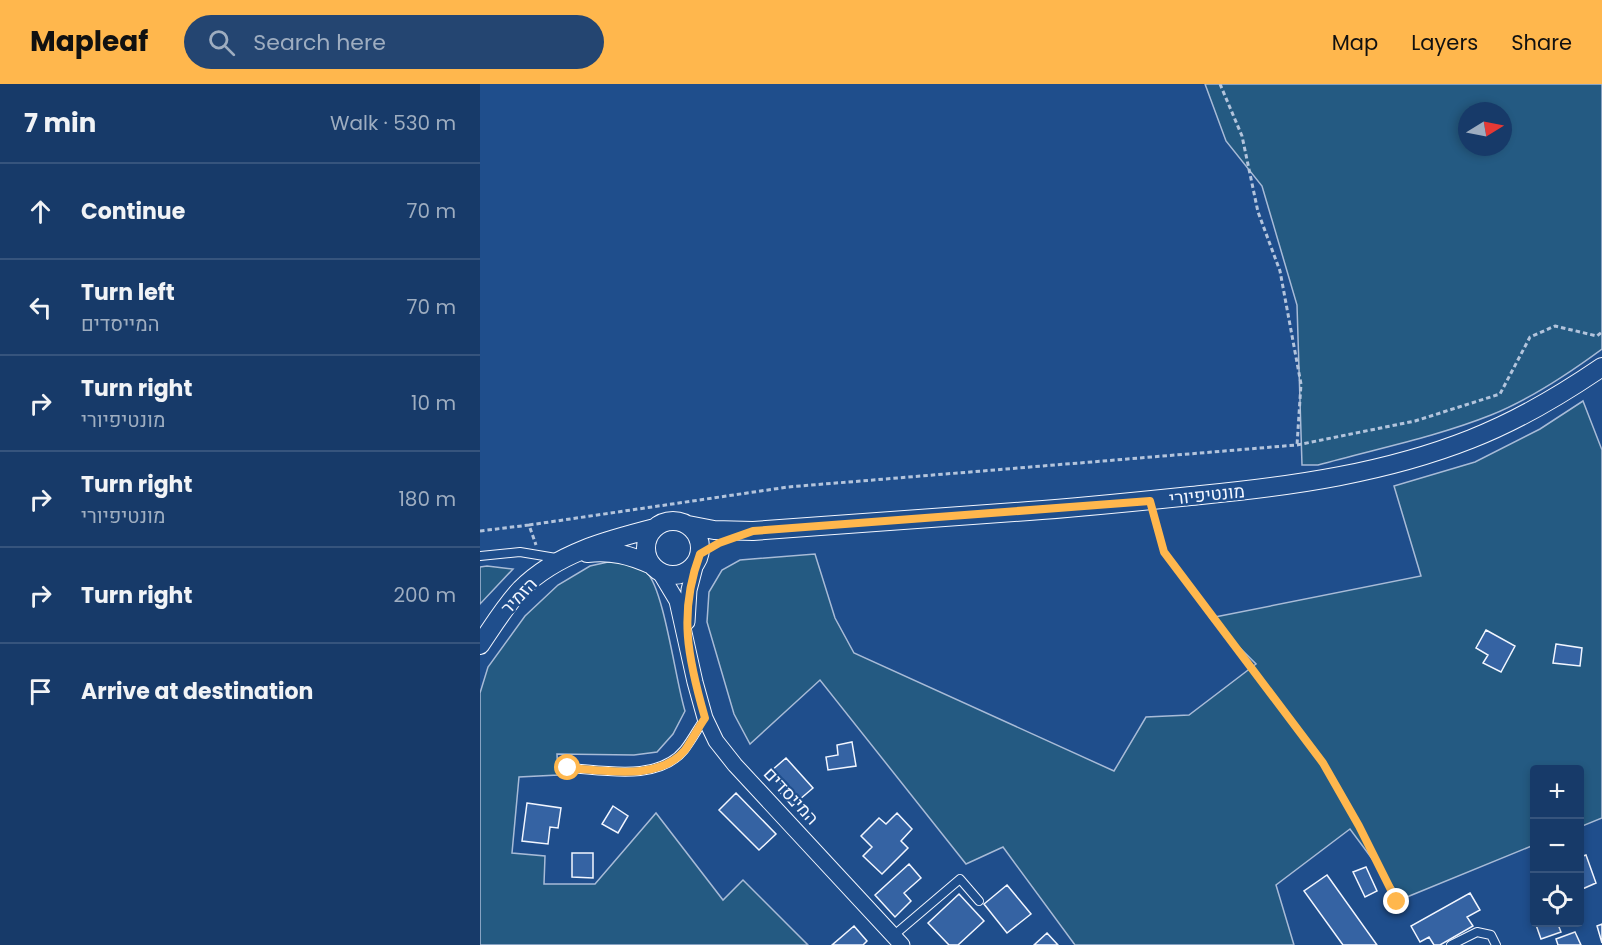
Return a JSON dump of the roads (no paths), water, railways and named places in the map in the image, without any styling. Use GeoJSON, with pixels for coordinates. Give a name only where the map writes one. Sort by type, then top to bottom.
{"type":"FeatureCollection","features":[{"type":"Feature","properties":{"kind":"street","name":"מונטיפיורי"},"geometry":{"type":"LineString","coordinates":[[688,525],[714,530],[753,531],[1150,501],[1322,480],[1421,457],[1472,439],[1562,393],[1602,367]]}},
{"type":"Feature","properties":{"kind":"street"},"geometry":{"type":"LineString","coordinates":[[680,521],[688,525],[699,537],[698,558],[691,569],[675,575],[656,568],[646,550],[650,534],[662,523],[680,521]]}},
{"type":"Feature","properties":{"kind":"street","name":"הזמיר"},"geometry":{"type":"LineString","coordinates":[[480,645],[500,615],[522,589],[545,570],[610,539],[655,528]]}},
{"type":"Feature","properties":{"kind":"street","name":"מונטיפיורי"},"geometry":{"type":"LineString","coordinates":[[698,558],[719,543],[753,531]]}},
{"type":"Feature","properties":{"kind":"street","name":"הזמיר"},"geometry":{"type":"LineString","coordinates":[[566,558],[589,552],[606,552],[630,555],[656,568]]}},
{"type":"Feature","properties":{"kind":"street","name":"המייסדים"},"geometry":{"type":"LineString","coordinates":[[688,652],[689,590],[698,558]]}},
{"type":"Feature","properties":{"kind":"street","name":"המייסדים"},"geometry":{"type":"LineString","coordinates":[[656,568],[677,601],[705,718],[716,741],[735,765],[898,940]]}},
{"type":"Feature","properties":{"kind":"lane"},"geometry":{"type":"LineString","coordinates":[[480,556],[520,552],[566,558]]}},
{"type":"Feature","properties":{"kind":"lane"},"geometry":{"type":"LineString","coordinates":[[568,768],[650,770],[673,760],[684,750],[705,718]]}},
{"type":"Feature","properties":{"kind":"lane"},"geometry":{"type":"LineString","coordinates":[[898,940],[960,879],[979,901]]}},
{"type":"Feature","properties":{"kind":"lane"},"geometry":{"type":"LineString","coordinates":[[1451,945],[1477,932],[1491,935],[1496,945]]}}]}
